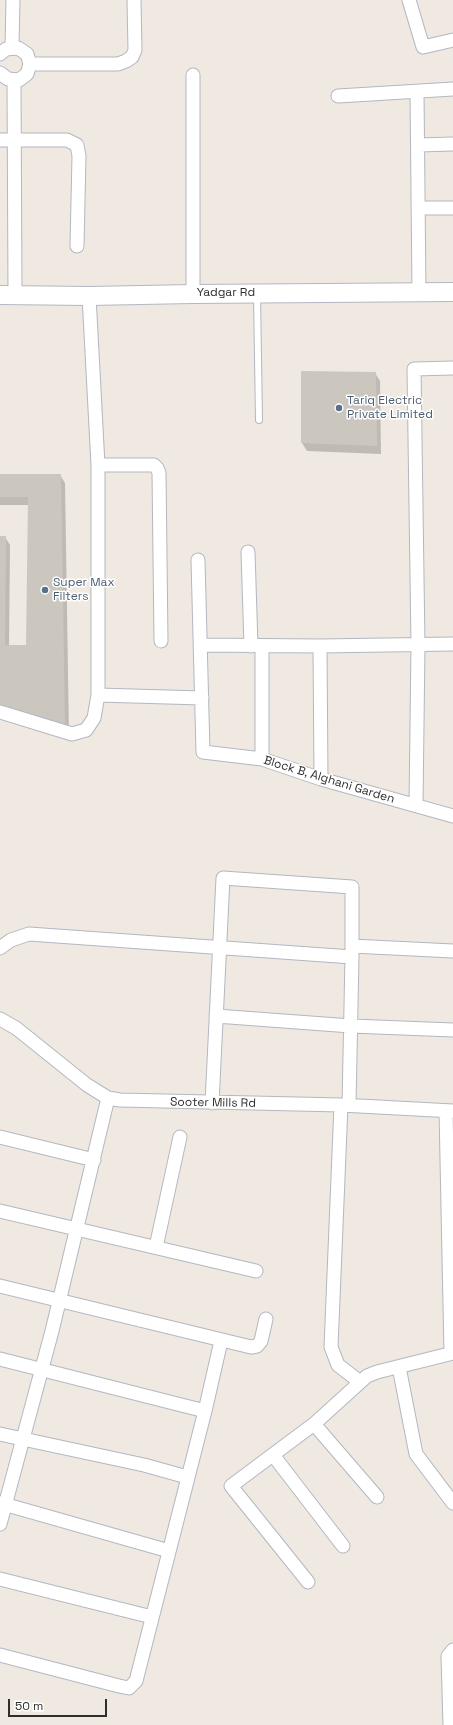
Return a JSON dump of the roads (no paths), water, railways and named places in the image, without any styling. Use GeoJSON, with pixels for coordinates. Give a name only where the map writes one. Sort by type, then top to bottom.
{"type":"FeatureCollection","features":[{"type":"Feature","properties":{"kind":"street"},"geometry":{"type":"LineString","coordinates":[[12,47],[13,0]]}},
{"type":"Feature","properties":{"kind":"street"},"geometry":{"type":"LineString","coordinates":[[30,64],[118,64],[126,62],[132,57],[135,50],[134,0]]}},
{"type":"Feature","properties":{"kind":"street"},"geometry":{"type":"LineString","coordinates":[[409,0],[423,47],[453,40]]}},
{"type":"Feature","properties":{"kind":"street"},"geometry":{"type":"LineString","coordinates":[[0,54],[6,49],[12,47],[23,50],[29,59],[30,64],[27,74],[14,81],[8,79],[0,73]]}},
{"type":"Feature","properties":{"kind":"street"},"geometry":{"type":"LineString","coordinates":[[193,75],[193,294]]}},
{"type":"Feature","properties":{"kind":"street"},"geometry":{"type":"LineString","coordinates":[[7,295],[14,140],[14,81]]}},
{"type":"Feature","properties":{"kind":"street"},"geometry":{"type":"LineString","coordinates":[[338,96],[453,89]]}},
{"type":"Feature","properties":{"kind":"street"},"geometry":{"type":"LineString","coordinates":[[417,92],[419,145],[419,293]]}},
{"type":"Feature","properties":{"kind":"street"},"geometry":{"type":"LineString","coordinates":[[0,140],[67,140],[77,145],[79,156],[77,246]]}},
{"type":"Feature","properties":{"kind":"street"},"geometry":{"type":"LineString","coordinates":[[419,145],[453,144]]}},
{"type":"Feature","properties":{"kind":"street"},"geometry":{"type":"LineString","coordinates":[[418,208],[453,208]]}},
{"type":"Feature","properties":{"kind":"street","name":"Yadgar Rd"},"geometry":{"type":"LineString","coordinates":[[7,295],[89,296],[453,292]]}},
{"type":"Feature","properties":{"kind":"street"},"geometry":{"type":"LineString","coordinates":[[0,712],[72,734],[86,730],[94,718],[98,696],[98,465],[89,296]]}},
{"type":"Feature","properties":{"kind":"street"},"geometry":{"type":"LineString","coordinates":[[416,805],[418,644],[414,369],[453,368]]}},
{"type":"Feature","properties":{"kind":"street"},"geometry":{"type":"LineString","coordinates":[[98,465],[154,465],[159,473],[161,641]]}},
{"type":"Feature","properties":{"kind":"street"},"geometry":{"type":"LineString","coordinates":[[248,552],[256,646],[262,759]]}},
{"type":"Feature","properties":{"kind":"street"},"geometry":{"type":"LineString","coordinates":[[98,696],[202,698],[198,560]]}},
{"type":"Feature","properties":{"kind":"street"},"geometry":{"type":"LineString","coordinates":[[200,645],[320,646],[453,644]]}},
{"type":"Feature","properties":{"kind":"street"},"geometry":{"type":"LineString","coordinates":[[320,646],[321,779]]}},
{"type":"Feature","properties":{"kind":"street","name":"Block B, Alghani Garden"},"geometry":{"type":"LineString","coordinates":[[202,698],[203,752],[262,759],[321,779],[453,816]]}},
{"type":"Feature","properties":{"kind":"street"},"geometry":{"type":"LineString","coordinates":[[212,1103],[223,878],[352,887],[351,1026],[331,1347],[338,1365],[360,1382]]}},
{"type":"Feature","properties":{"kind":"street"},"geometry":{"type":"LineString","coordinates":[[0,948],[11,940],[29,934],[220,947],[453,952]]}},
{"type":"Feature","properties":{"kind":"street"},"geometry":{"type":"LineString","coordinates":[[216,1016],[351,1026],[453,1030]]}},
{"type":"Feature","properties":{"kind":"street","name":"Sooter Mills Rd"},"geometry":{"type":"LineString","coordinates":[[0,1019],[16,1028],[87,1085],[108,1098],[120,1100],[212,1103],[345,1105],[449,1111]]}},
{"type":"Feature","properties":{"kind":"street"},"geometry":{"type":"LineString","coordinates":[[0,1524],[2,1504],[23,1439],[59,1302],[108,1098]]}},
{"type":"Feature","properties":{"kind":"street"},"geometry":{"type":"LineString","coordinates":[[308,1582],[231,1486],[314,1424],[360,1382],[377,1372],[452,1353],[449,1111]]}},
{"type":"Feature","properties":{"kind":"street"},"geometry":{"type":"LineString","coordinates":[[0,1137],[94,1160]]}},
{"type":"Feature","properties":{"kind":"street"},"geometry":{"type":"LineString","coordinates":[[156,1247],[180,1137]]}},
{"type":"Feature","properties":{"kind":"street"},"geometry":{"type":"LineString","coordinates":[[0,1211],[256,1271]]}},
{"type":"Feature","properties":{"kind":"street"},"geometry":{"type":"LineString","coordinates":[[0,1286],[59,1302],[251,1347],[257,1346],[261,1341],[266,1319]]}},
{"type":"Feature","properties":{"kind":"street"},"geometry":{"type":"LineString","coordinates":[[0,1655],[129,1688],[136,1681],[205,1411],[221,1341]]}},
{"type":"Feature","properties":{"kind":"street"},"geometry":{"type":"LineString","coordinates":[[0,1358],[41,1370],[205,1411]]}},
{"type":"Feature","properties":{"kind":"street"},"geometry":{"type":"LineString","coordinates":[[399,1367],[416,1454],[453,1503]]}},
{"type":"Feature","properties":{"kind":"street"},"geometry":{"type":"LineString","coordinates":[[314,1424],[377,1497]]}},
{"type":"Feature","properties":{"kind":"street"},"geometry":{"type":"LineString","coordinates":[[0,1434],[144,1465],[187,1477]]}},
{"type":"Feature","properties":{"kind":"street"},"geometry":{"type":"LineString","coordinates":[[273,1455],[343,1546]]}},
{"type":"Feature","properties":{"kind":"street"},"geometry":{"type":"LineString","coordinates":[[2,1504],[168,1551]]}},
{"type":"Feature","properties":{"kind":"street"},"geometry":{"type":"LineString","coordinates":[[0,1579],[152,1617]]}},
{"type":"Feature","properties":{"kind":"street"},"geometry":{"type":"LineString","coordinates":[[450,1725],[448,1656],[453,1650]]}},
{"type":"Feature","properties":{"kind":"lane"},"geometry":{"type":"LineString","coordinates":[[257,293],[259,420]]}},
{"type":"Feature","properties":{"kind":"place","name":"Tariq Electric Private Limited"},"geometry":{"type":"Point","coordinates":[339,408]}},
{"type":"Feature","properties":{"kind":"place","name":"Super Max Filters"},"geometry":{"type":"Point","coordinates":[45,590]}}]}
